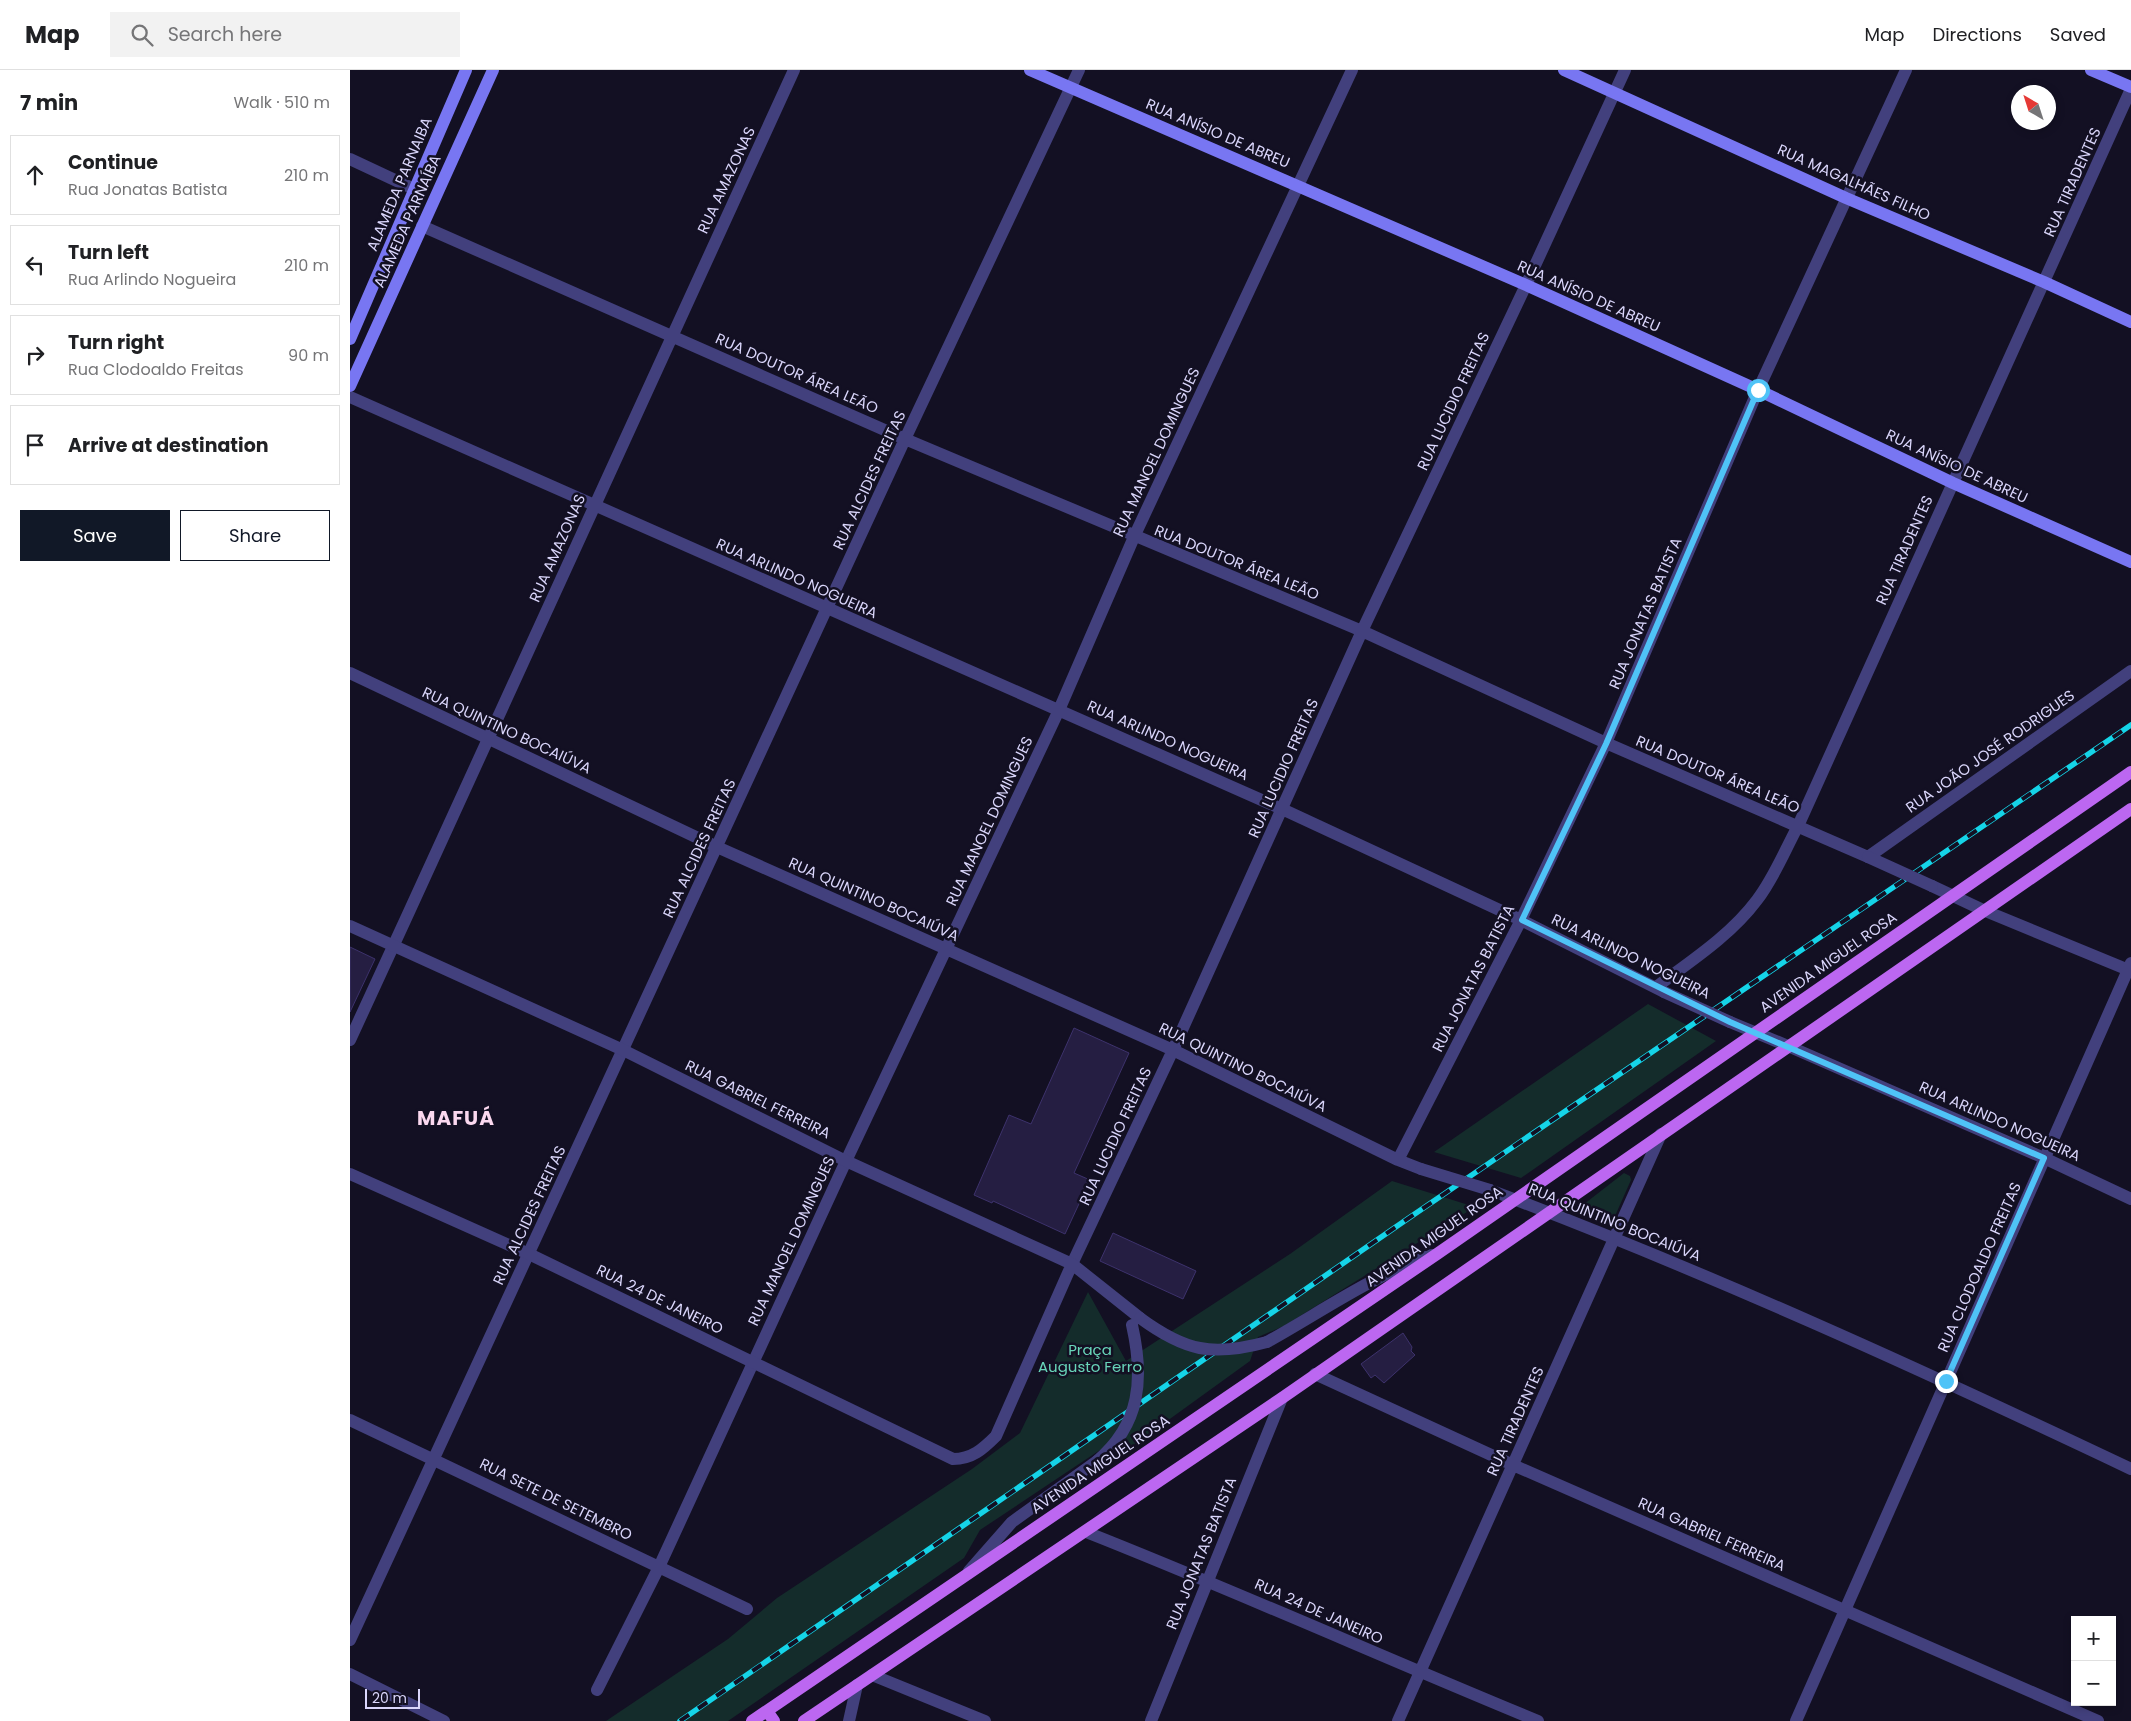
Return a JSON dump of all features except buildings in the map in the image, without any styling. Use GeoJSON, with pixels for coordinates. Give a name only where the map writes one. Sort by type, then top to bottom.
{"type":"FeatureCollection","features":[{"type":"Feature","properties":{"kind":"main road","name":"ALAMEDA PARNAIBA"},"geometry":{"type":"LineString","coordinates":[[350,339],[466,70]]}},
{"type":"Feature","properties":{"kind":"main road","name":"ALAMEDA PARNAÍBA"},"geometry":{"type":"LineString","coordinates":[[350,386],[493,70]]}},
{"type":"Feature","properties":{"kind":"main road","name":"RUA ANÍSIO DE ABREU"},"geometry":{"type":"LineString","coordinates":[[1030,70],[1526,285],[1758,390],[1952,483],[2131,562]]}},
{"type":"Feature","properties":{"kind":"main road","name":"RUA MAGALHÃES FILHO"},"geometry":{"type":"LineString","coordinates":[[1564,70],[1846,198],[2044,282],[2131,322]]}},
{"type":"Feature","properties":{"kind":"main road"},"geometry":{"type":"LineString","coordinates":[[2091,70],[2131,88]]}},
{"type":"Feature","properties":{"kind":"main road","name":"AVENIDA MIGUEL ROSA"},"geometry":{"type":"LineString","coordinates":[[752,1721],[770,1716],[964,1576],[1437,1254],[2131,772]]}},
{"type":"Feature","properties":{"kind":"main road"},"geometry":{"type":"LineString","coordinates":[[804,1721],[1282,1398],[2131,809]]}},
{"type":"Feature","properties":{"kind":"street","name":"RUA AMAZONAS"},"geometry":{"type":"LineString","coordinates":[[350,1040],[490,740],[595,504],[794,70]]}},
{"type":"Feature","properties":{"kind":"street","name":"RUA ALCIDES FREITAS"},"geometry":{"type":"LineString","coordinates":[[350,1640],[906,439],[1079,70]]}},
{"type":"Feature","properties":{"kind":"street","name":"RUA MANOEL DOMINGUES"},"geometry":{"type":"LineString","coordinates":[[597,1690],[659,1567],[846,1161],[1059,710],[1134,537],[1352,70]]}},
{"type":"Feature","properties":{"kind":"street","name":"RUA LUCIDIO FREITAS"},"geometry":{"type":"LineString","coordinates":[[953,1459],[965,1459],[982,1450],[996,1436],[1072,1264],[1173,1050],[1362,631],[1526,285],[1625,70]]}},
{"type":"Feature","properties":{"kind":"street","name":"RUA JONATAS BATISTA"},"geometry":{"type":"LineString","coordinates":[[1398,1160],[1522,920],[1606,744],[1758,390],[1906,70]]}},
{"type":"Feature","properties":{"kind":"street","name":"RUA TIRADENTES"},"geometry":{"type":"LineString","coordinates":[[1660,990],[1737,923],[1758,900],[1798,826],[2131,88]]}},
{"type":"Feature","properties":{"kind":"street"},"geometry":{"type":"LineString","coordinates":[[350,159],[414,189]]}},
{"type":"Feature","properties":{"kind":"street","name":"RUA DOUTOR ÁREA LEÃO"},"geometry":{"type":"LineString","coordinates":[[422,226],[906,439],[1134,537],[1362,631],[1606,744],[1953,894],[1983,910],[2130,968]]}},
{"type":"Feature","properties":{"kind":"street","name":"RUA ARLINDO NOGUEIRA"},"geometry":{"type":"LineString","coordinates":[[350,398],[595,504],[827,610],[1282,809],[1522,920],[1660,990],[2044,1158],[2131,1199]]}},
{"type":"Feature","properties":{"kind":"street","name":"RUA JOÃO JOSÉ RODRIGUES"},"geometry":{"type":"LineString","coordinates":[[1868,857],[2131,671]]}},
{"type":"Feature","properties":{"kind":"street","name":"RUA QUINTINO BOCAIÚVA"},"geometry":{"type":"LineString","coordinates":[[350,673],[717,847],[1173,1050],[1398,1160],[1490,1190],[1616,1237],[1946,1381],[2131,1469]]}},
{"type":"Feature","properties":{"kind":"street","name":"RUA GABRIEL FERREIRA"},"geometry":{"type":"LineString","coordinates":[[350,926],[623,1050],[846,1161],[1072,1264],[1124,1306],[1136,1322],[1139,1356],[1138,1392],[1134,1409],[1117,1440],[1097,1461],[1012,1522],[964,1576]]}},
{"type":"Feature","properties":{"kind":"street","name":"RUA CLODOALDO FREITAS"},"geometry":{"type":"LineString","coordinates":[[1796,1721],[2044,1158],[2130,968]]}},
{"type":"Feature","properties":{"kind":"street","name":"RUA TIRADENTES"},"geometry":{"type":"LineString","coordinates":[[1398,1721],[1662,1134]]}},
{"type":"Feature","properties":{"kind":"street","name":"RUA 24 DE JANEIRO"},"geometry":{"type":"LineString","coordinates":[[350,1174],[530,1254],[953,1459]]}},
{"type":"Feature","properties":{"kind":"street"},"geometry":{"type":"LineString","coordinates":[[1136,1322],[1187,1346],[1200,1349],[1224,1350],[1267,1342],[1380,1276],[1404,1264],[1437,1254]]}},
{"type":"Feature","properties":{"kind":"street","name":"RUA GABRIEL FERREIRA"},"geometry":{"type":"LineString","coordinates":[[1315,1374],[1513,1464],[2098,1721]]}},
{"type":"Feature","properties":{"kind":"street","name":"RUA JONATAS BATISTA"},"geometry":{"type":"LineString","coordinates":[[1151,1721],[1282,1398]]}},
{"type":"Feature","properties":{"kind":"street","name":"RUA SETE DE SETEMBRO"},"geometry":{"type":"LineString","coordinates":[[350,1420],[747,1609]]}},
{"type":"Feature","properties":{"kind":"street","name":"RUA 24 DE JANEIRO"},"geometry":{"type":"LineString","coordinates":[[1086,1532],[1207,1580],[1420,1673],[1538,1721]]}},
{"type":"Feature","properties":{"kind":"street"},"geometry":{"type":"LineString","coordinates":[[350,1674],[444,1721]]}},
{"type":"Feature","properties":{"kind":"street"},"geometry":{"type":"LineString","coordinates":[[872,1675],[985,1721]]}},
{"type":"Feature","properties":{"kind":"street"},"geometry":{"type":"LineString","coordinates":[[848,1721],[857,1684]]}},
{"type":"Feature","properties":{"kind":"green space"},"geometry":{"type":"Polygon","coordinates":[[[1648,1004],[1716,1041],[1521,1178],[1434,1152],[1648,1004]]]}},
{"type":"Feature","properties":{"kind":"green space"},"geometry":{"type":"Polygon","coordinates":[[[1624,1173],[1630,1176],[1631,1180],[1611,1225],[1579,1208],[1624,1173]]]}},
{"type":"Feature","properties":{"kind":"green space","name":"Praça Augusto Ferro"},"geometry":{"type":"Polygon","coordinates":[[[1392,1181],[1475,1207],[1284,1326],[1258,1337],[1250,1361],[1120,1455],[1100,1450],[980,1530],[964,1558],[728,1721],[606,1721],[728,1639],[777,1598],[972,1469],[1020,1433],[1088,1292],[1126,1361],[1290,1254],[1392,1181]]]}},
{"type":"Feature","properties":{"kind":"railway"},"geometry":{"type":"LineString","coordinates":[[680,1721],[1403,1222],[2131,725]]}},
{"type":"Feature","properties":{"kind":"district","name":"MAFUÁ"},"geometry":{"type":"Point","coordinates":[456,1118]}},
{"type":"Feature","properties":{"kind":"route"},"geometry":{"type":"LineString","coordinates":[[1758,390],[1606,744],[1522,920],[1656,988],[1730,1022],[2044,1158],[1946,1381]]}}]}
